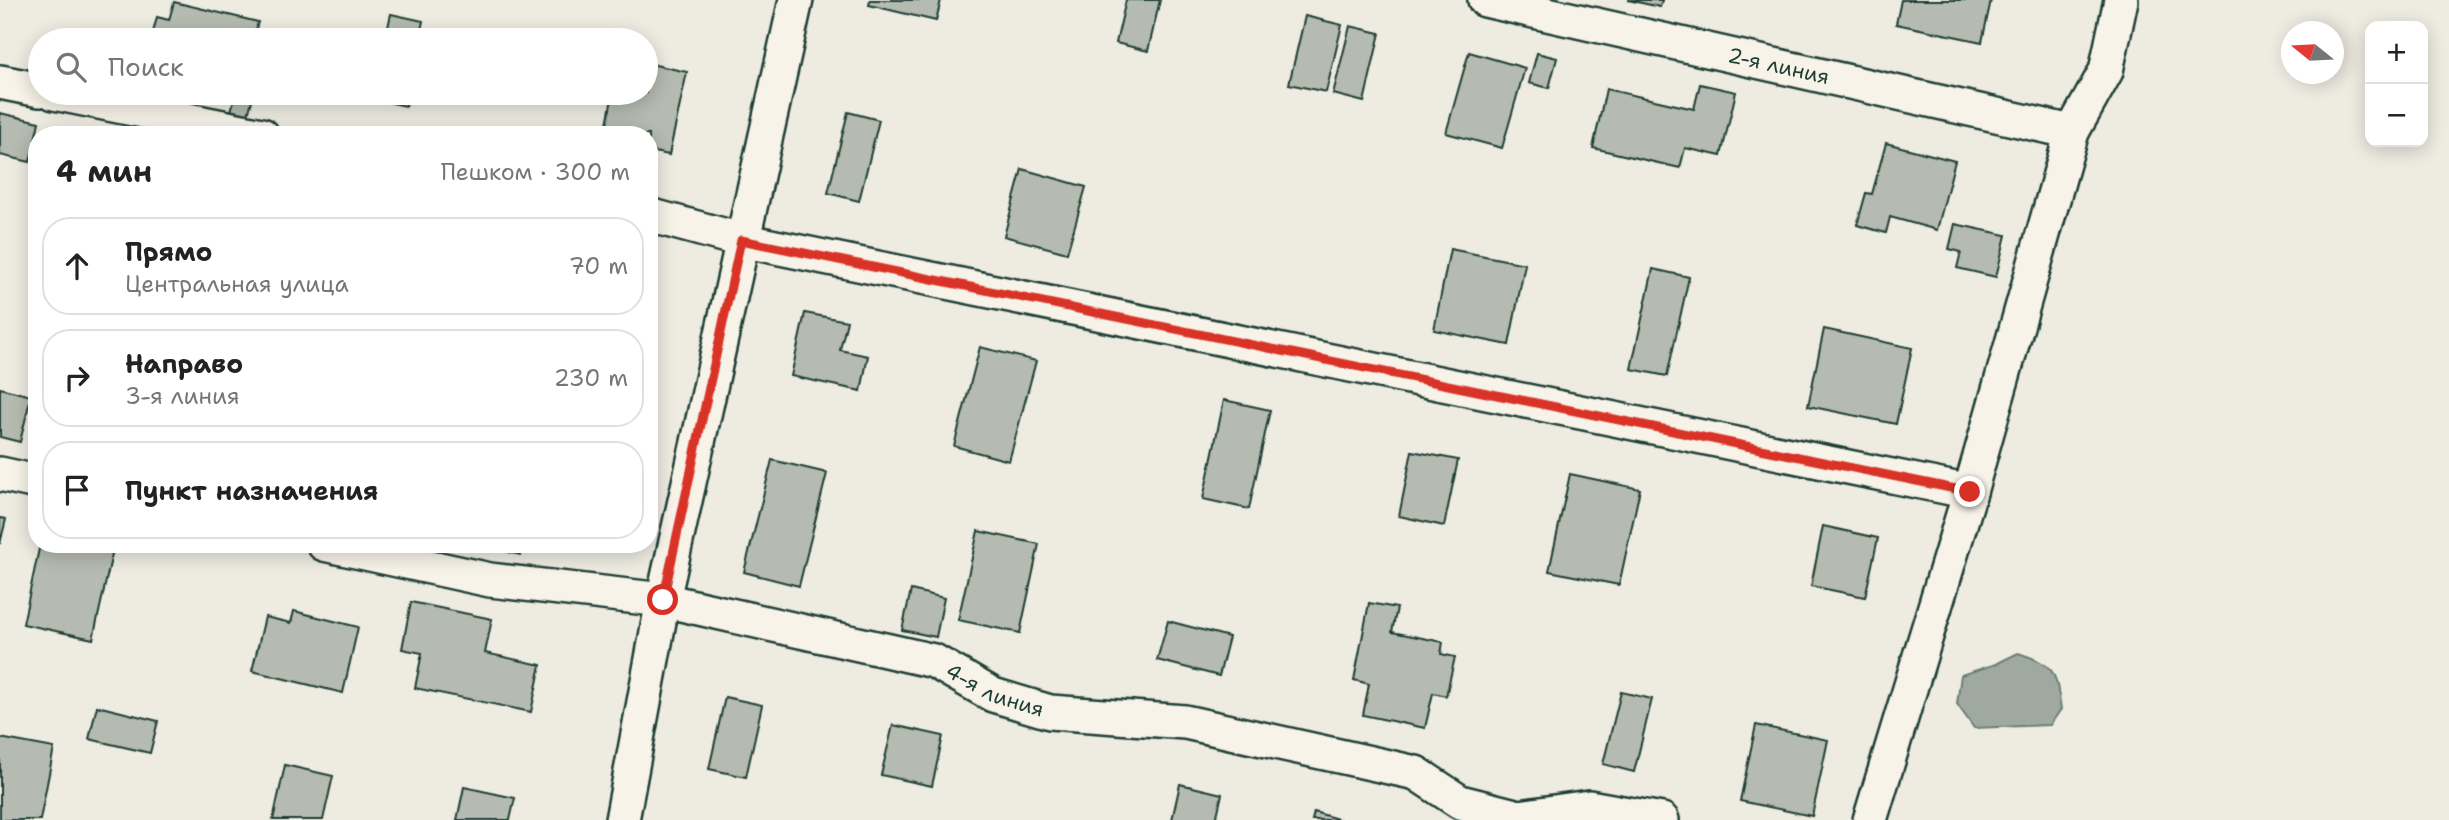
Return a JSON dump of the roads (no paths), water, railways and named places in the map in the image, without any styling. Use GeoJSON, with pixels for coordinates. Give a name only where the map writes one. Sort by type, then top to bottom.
{"type":"FeatureCollection","features":[{"type":"Feature","properties":{"kind":"street"},"geometry":{"type":"LineString","coordinates":[[622,820],[663,600],[796,0]]}},
{"type":"Feature","properties":{"kind":"street","name":"2-я линия"},"geometry":{"type":"LineString","coordinates":[[1485,0],[2072,132]]}},
{"type":"Feature","properties":{"kind":"street"},"geometry":{"type":"LineString","coordinates":[[1870,820],[1970,492],[2072,132],[2106,71],[2121,0]]}},
{"type":"Feature","properties":{"kind":"street"},"geometry":{"type":"LineString","coordinates":[[0,82],[28,88]]}},
{"type":"Feature","properties":{"kind":"street"},"geometry":{"type":"LineString","coordinates":[[113,105],[217,126]]}},
{"type":"Feature","properties":{"kind":"street"},"geometry":{"type":"LineString","coordinates":[[658,217],[741,240],[1970,492]]}},
{"type":"Feature","properties":{"kind":"street"},"geometry":{"type":"LineString","coordinates":[[0,474],[28,480]]}},
{"type":"Feature","properties":{"kind":"street","name":"4-я линия"},"geometry":{"type":"LineString","coordinates":[[366,553],[490,580],[663,600],[934,661],[993,695],[1050,712],[1185,722],[1416,773],[1460,802],[1519,817],[1589,807],[1662,820]]}}]}
